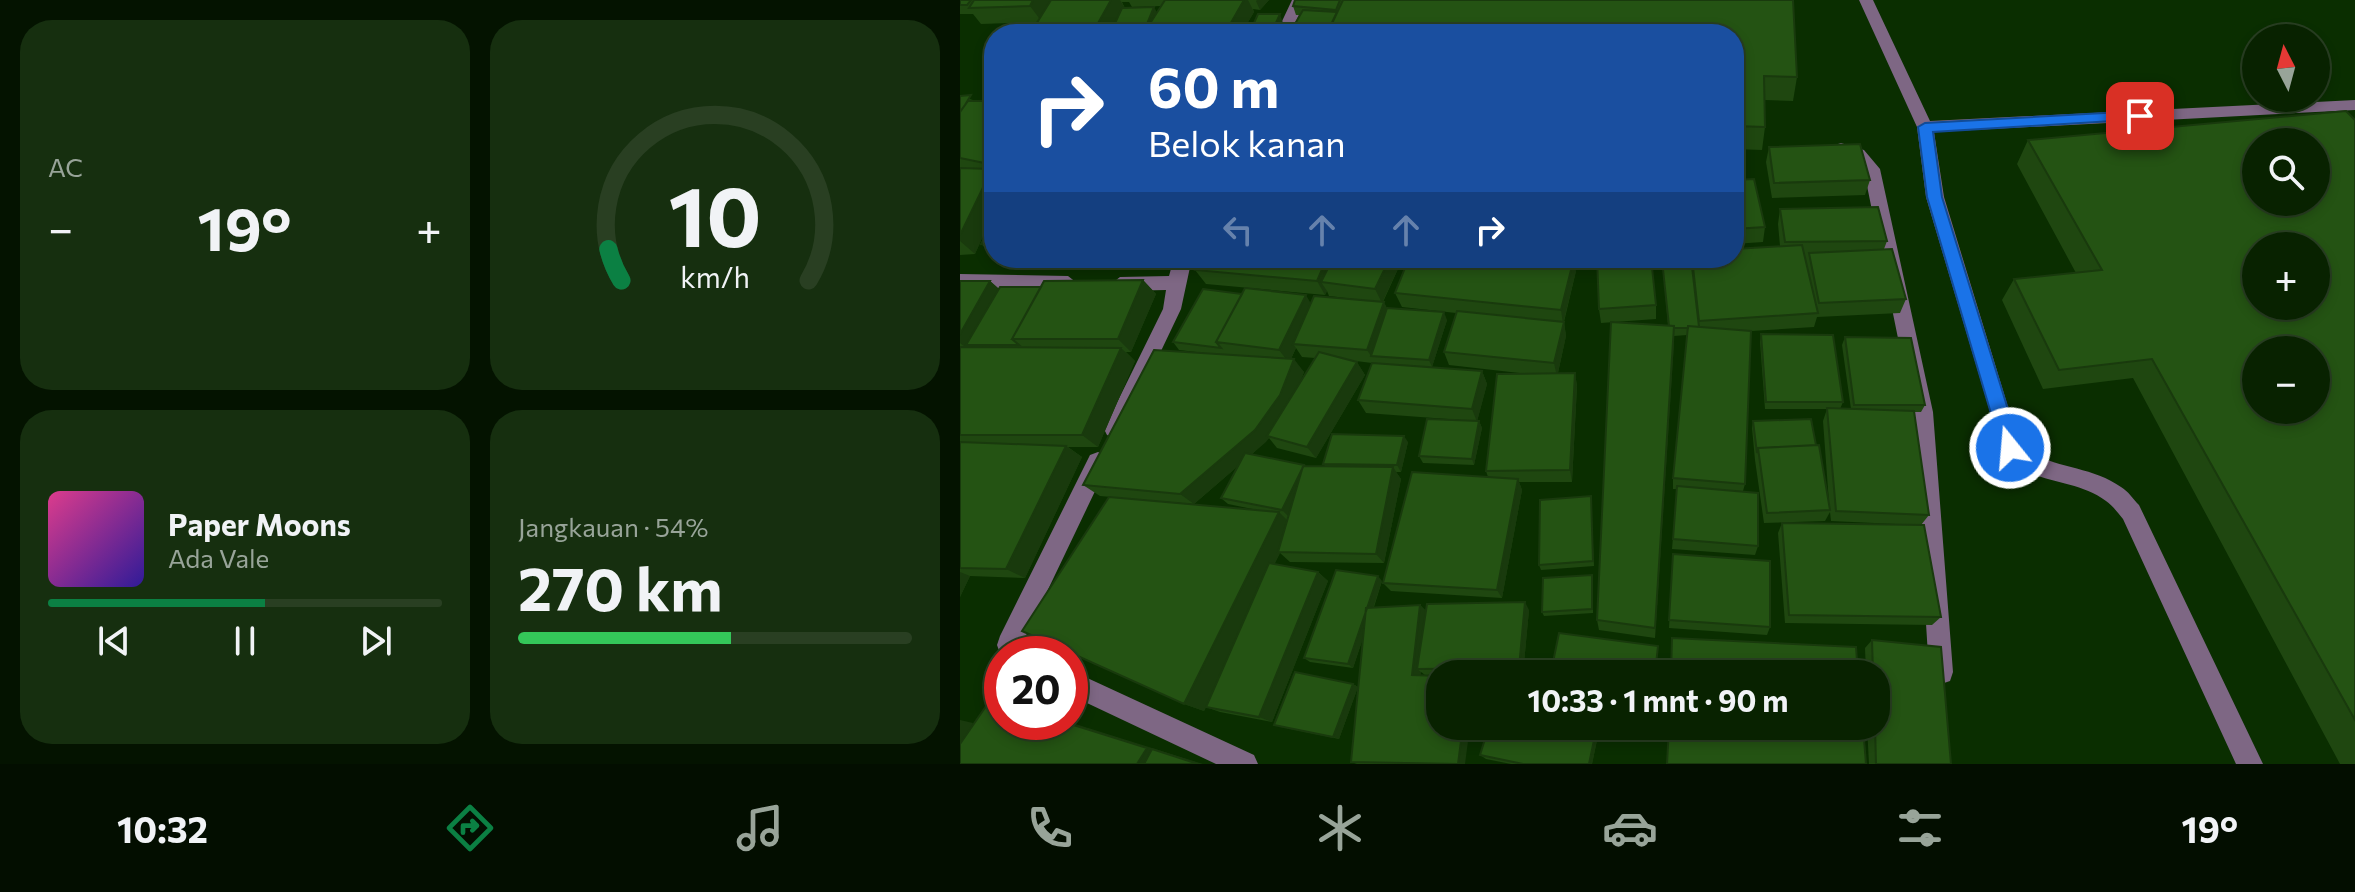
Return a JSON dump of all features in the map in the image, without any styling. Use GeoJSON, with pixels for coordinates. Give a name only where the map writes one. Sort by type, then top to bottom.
{"type":"FeatureCollection","features":[{"type":"Feature","properties":{"kind":"street"},"geometry":{"type":"LineString","coordinates":[[1288,24],[1299,0]]}},
{"type":"Feature","properties":{"kind":"street"},"geometry":{"type":"LineString","coordinates":[[1866,0],[1925,127],[1935,197],[2010,448],[2019,460],[2034,469],[2093,483],[2115,494],[2131,512],[2250,764]]}},
{"type":"Feature","properties":{"kind":"street"},"geometry":{"type":"LineString","coordinates":[[1925,127],[2355,105]]}},
{"type":"Feature","properties":{"kind":"street"},"geometry":{"type":"LineString","coordinates":[[1827,148],[1858,154],[1872,169],[1923,412],[1943,688]]}},
{"type":"Feature","properties":{"kind":"street"},"geometry":{"type":"LineString","coordinates":[[1013,636],[1172,309],[1180,268]]}},
{"type":"Feature","properties":{"kind":"street"},"geometry":{"type":"LineString","coordinates":[[960,281],[1176,283]]}},
{"type":"Feature","properties":{"kind":"street"},"geometry":{"type":"LineString","coordinates":[[1088,690],[1245,764]]}},
{"type":"Feature","properties":{"kind":"building"},"geometry":{"type":"Polygon","coordinates":[[[960,0],[971,0],[967,5],[960,5],[960,0]]]}},
{"type":"Feature","properties":{"kind":"building"},"geometry":{"type":"Polygon","coordinates":[[[974,0],[1033,0],[1030,6],[969,8],[974,0]]]}},
{"type":"Feature","properties":{"kind":"building"},"geometry":{"type":"Polygon","coordinates":[[[1051,0],[1111,0],[1098,24],[1036,24],[1051,0]]]}},
{"type":"Feature","properties":{"kind":"building"},"geometry":{"type":"Polygon","coordinates":[[[1165,0],[1244,0],[1230,24],[1150,24],[1165,0]]]}},
{"type":"Feature","properties":{"kind":"building"},"geometry":{"type":"Polygon","coordinates":[[[1295,0],[1340,0],[1336,10],[1293,6],[1295,0]]]}},
{"type":"Feature","properties":{"kind":"building"},"geometry":{"type":"Polygon","coordinates":[[[1343,0],[1793,0],[1797,77],[1764,76],[1765,127],[1744,126],[1744,24],[1332,24],[1343,0]]]}},
{"type":"Feature","properties":{"kind":"building"},"geometry":{"type":"Polygon","coordinates":[[[1154,7],[1147,24],[1115,24],[1122,8],[1154,7]]]}},
{"type":"Feature","properties":{"kind":"building"},"geometry":{"type":"Polygon","coordinates":[[[1303,10],[1337,12],[1331,24],[1295,24],[1303,10]]]}},
{"type":"Feature","properties":{"kind":"building"},"geometry":{"type":"Polygon","coordinates":[[[1258,14],[1280,14],[1276,24],[1254,24],[1258,14]]]}},
{"type":"Feature","properties":{"kind":"building"},"geometry":{"type":"Polygon","coordinates":[[[971,95],[965,105],[960,112],[960,96],[971,95]]]}},
{"type":"Feature","properties":{"kind":"building"},"geometry":{"type":"Polygon","coordinates":[[[968,101],[984,101],[984,163],[960,158],[960,112],[968,101]]]}},
{"type":"Feature","properties":{"kind":"building"},"geometry":{"type":"Polygon","coordinates":[[[2346,111],[2355,120],[2355,720],[2152,359],[2059,370],[2014,279],[2102,270],[2028,140],[2346,111]]]}},
{"type":"Feature","properties":{"kind":"building"},"geometry":{"type":"Polygon","coordinates":[[[1860,144],[1870,180],[1774,183],[1769,147],[1860,144]]]}},
{"type":"Feature","properties":{"kind":"building"},"geometry":{"type":"Polygon","coordinates":[[[960,168],[984,169],[984,186],[960,235],[960,168]]]}},
{"type":"Feature","properties":{"kind":"building"},"geometry":{"type":"Polygon","coordinates":[[[1754,179],[1765,227],[1744,228],[1744,180],[1754,179]]]}},
{"type":"Feature","properties":{"kind":"building"},"geometry":{"type":"Polygon","coordinates":[[[1878,207],[1887,241],[1785,242],[1780,209],[1878,207]]]}},
{"type":"Feature","properties":{"kind":"building"},"geometry":{"type":"Polygon","coordinates":[[[1802,245],[1818,313],[1699,321],[1693,268],[1744,268],[1744,248],[1802,245]]]}},
{"type":"Feature","properties":{"kind":"building"},"geometry":{"type":"Polygon","coordinates":[[[1892,249],[1906,299],[1819,303],[1809,253],[1892,249]]]}},
{"type":"Feature","properties":{"kind":"building"},"geometry":{"type":"Polygon","coordinates":[[[1196,268],[1323,268],[1317,281],[1196,268]]]}},
{"type":"Feature","properties":{"kind":"building"},"geometry":{"type":"Polygon","coordinates":[[[1328,268],[1385,268],[1375,289],[1321,282],[1328,268]]]}},
{"type":"Feature","properties":{"kind":"building"},"geometry":{"type":"Polygon","coordinates":[[[1405,268],[1572,268],[1561,310],[1395,293],[1405,268]]]}},
{"type":"Feature","properties":{"kind":"building"},"geometry":{"type":"Polygon","coordinates":[[[1597,268],[1652,268],[1656,305],[1599,309],[1597,268]]]}},
{"type":"Feature","properties":{"kind":"building"},"geometry":{"type":"Polygon","coordinates":[[[1663,268],[1692,268],[1699,327],[1669,326],[1663,268]]]}},
{"type":"Feature","properties":{"kind":"building"},"geometry":{"type":"Polygon","coordinates":[[[1143,280],[1118,339],[1012,339],[1044,281],[1143,280]]]}},
{"type":"Feature","properties":{"kind":"building"},"geometry":{"type":"Polygon","coordinates":[[[960,281],[990,281],[960,334],[960,281]]]}},
{"type":"Feature","properties":{"kind":"building"},"geometry":{"type":"Polygon","coordinates":[[[1000,287],[1041,287],[1012,339],[1019,345],[966,345],[1000,287]]]}},
{"type":"Feature","properties":{"kind":"building"},"geometry":{"type":"Polygon","coordinates":[[[1245,288],[1306,295],[1279,350],[1216,342],[1245,288]]]}},
{"type":"Feature","properties":{"kind":"building"},"geometry":{"type":"Polygon","coordinates":[[[1203,289],[1242,294],[1216,342],[1221,348],[1173,342],[1203,289]]]}},
{"type":"Feature","properties":{"kind":"building"},"geometry":{"type":"Polygon","coordinates":[[[1314,296],[1384,302],[1367,350],[1293,344],[1314,296]]]}},
{"type":"Feature","properties":{"kind":"building"},"geometry":{"type":"Polygon","coordinates":[[[1387,308],[1444,312],[1429,360],[1371,356],[1387,308]]]}},
{"type":"Feature","properties":{"kind":"building"},"geometry":{"type":"Polygon","coordinates":[[[1457,311],[1564,322],[1554,363],[1444,352],[1457,311]]]}},
{"type":"Feature","properties":{"kind":"building"},"geometry":{"type":"Polygon","coordinates":[[[1611,322],[1674,326],[1655,628],[1597,620],[1611,322]]]}},
{"type":"Feature","properties":{"kind":"building"},"geometry":{"type":"Polygon","coordinates":[[[1688,326],[1751,331],[1745,484],[1673,478],[1688,326]]]}},
{"type":"Feature","properties":{"kind":"building"},"geometry":{"type":"Polygon","coordinates":[[[1761,334],[1833,335],[1843,402],[1766,402],[1761,334]]]}},
{"type":"Feature","properties":{"kind":"building"},"geometry":{"type":"Polygon","coordinates":[[[1845,337],[1911,338],[1925,405],[1854,405],[1845,337]]]}},
{"type":"Feature","properties":{"kind":"building"},"geometry":{"type":"Polygon","coordinates":[[[960,347],[1121,348],[1082,435],[960,435],[960,347]]]}},
{"type":"Feature","properties":{"kind":"building"},"geometry":{"type":"Polygon","coordinates":[[[1154,350],[1294,359],[1280,395],[1255,430],[1180,494],[1083,485],[1154,350]]]}},
{"type":"Feature","properties":{"kind":"building"},"geometry":{"type":"Polygon","coordinates":[[[1319,352],[1357,362],[1307,447],[1267,436],[1319,352]]]}},
{"type":"Feature","properties":{"kind":"building"},"geometry":{"type":"Polygon","coordinates":[[[1372,363],[1482,371],[1472,409],[1358,400],[1372,363]]]}},
{"type":"Feature","properties":{"kind":"building"},"geometry":{"type":"Polygon","coordinates":[[[1575,373],[1570,470],[1486,471],[1497,374],[1575,373]]]}},
{"type":"Feature","properties":{"kind":"building"},"geometry":{"type":"Polygon","coordinates":[[[1827,408],[1914,411],[1929,515],[1836,511],[1827,408]]]}},
{"type":"Feature","properties":{"kind":"building"},"geometry":{"type":"Polygon","coordinates":[[[1427,419],[1479,421],[1472,459],[1419,456],[1427,419]]]}},
{"type":"Feature","properties":{"kind":"building"},"geometry":{"type":"Polygon","coordinates":[[[1811,419],[1816,445],[1758,448],[1757,453],[1753,421],[1811,419]]]}},
{"type":"Feature","properties":{"kind":"building"},"geometry":{"type":"Polygon","coordinates":[[[1332,434],[1404,436],[1397,465],[1323,464],[1332,434]]]}},
{"type":"Feature","properties":{"kind":"building"},"geometry":{"type":"Polygon","coordinates":[[[960,442],[1066,446],[1006,569],[960,568],[960,442]]]}},
{"type":"Feature","properties":{"kind":"building"},"geometry":{"type":"Polygon","coordinates":[[[1819,445],[1830,510],[1767,513],[1758,448],[1819,445]]]}},
{"type":"Feature","properties":{"kind":"building"},"geometry":{"type":"Polygon","coordinates":[[[1245,453],[1304,465],[1282,510],[1221,498],[1245,453]]]}},
{"type":"Feature","properties":{"kind":"building"},"geometry":{"type":"Polygon","coordinates":[[[1303,466],[1393,467],[1376,554],[1278,552],[1303,466]]]}},
{"type":"Feature","properties":{"kind":"building"},"geometry":{"type":"Polygon","coordinates":[[[1412,472],[1518,479],[1497,590],[1383,583],[1412,472]]]}},
{"type":"Feature","properties":{"kind":"building"},"geometry":{"type":"Polygon","coordinates":[[[1677,486],[1758,493],[1758,546],[1673,539],[1677,486]]]}},
{"type":"Feature","properties":{"kind":"building"},"geometry":{"type":"Polygon","coordinates":[[[1591,496],[1593,561],[1539,565],[1540,500],[1591,496]]]}},
{"type":"Feature","properties":{"kind":"building"},"geometry":{"type":"Polygon","coordinates":[[[1109,497],[1279,512],[1184,704],[1088,661],[1088,636],[1033,636],[1022,631],[1109,497]]]}},
{"type":"Feature","properties":{"kind":"building"},"geometry":{"type":"Polygon","coordinates":[[[1782,523],[1924,525],[1941,617],[1789,615],[1782,523]]]}},
{"type":"Feature","properties":{"kind":"building"},"geometry":{"type":"Polygon","coordinates":[[[1673,554],[1770,561],[1770,627],[1669,620],[1673,554]]]}},
{"type":"Feature","properties":{"kind":"building"},"geometry":{"type":"Polygon","coordinates":[[[1269,563],[1318,572],[1259,717],[1206,707],[1269,563]]]}},
{"type":"Feature","properties":{"kind":"building"},"geometry":{"type":"Polygon","coordinates":[[[1336,570],[1378,576],[1348,664],[1304,658],[1336,570]]]}},
{"type":"Feature","properties":{"kind":"building"},"geometry":{"type":"Polygon","coordinates":[[[1592,575],[1592,609],[1542,612],[1543,578],[1592,575]]]}},
{"type":"Feature","properties":{"kind":"building"},"geometry":{"type":"Polygon","coordinates":[[[1525,602],[1520,660],[1426,660],[1426,669],[1417,669],[1427,604],[1525,602]]]}},
{"type":"Feature","properties":{"kind":"building"},"geometry":{"type":"Polygon","coordinates":[[[1420,605],[1412,675],[1426,676],[1426,740],[1461,740],[1458,764],[1351,762],[1366,608],[1420,605]]]}},
{"type":"Feature","properties":{"kind":"building"},"geometry":{"type":"Polygon","coordinates":[[[1559,633],[1658,646],[1656,660],[1553,660],[1559,633]]]}},
{"type":"Feature","properties":{"kind":"building"},"geometry":{"type":"Polygon","coordinates":[[[1672,638],[1856,647],[1857,660],[1671,660],[1672,638]]]}},
{"type":"Feature","properties":{"kind":"building"},"geometry":{"type":"Polygon","coordinates":[[[1872,640],[1941,647],[1951,764],[1876,764],[1875,740],[1890,740],[1890,660],[1873,660],[1872,640]]]}},
{"type":"Feature","properties":{"kind":"building"},"geometry":{"type":"Polygon","coordinates":[[[1295,672],[1353,684],[1333,737],[1274,725],[1295,672]]]}},
{"type":"Feature","properties":{"kind":"building"},"geometry":{"type":"Polygon","coordinates":[[[984,709],[984,740],[1088,740],[1088,730],[1147,748],[1137,764],[960,764],[960,744],[984,709]]]}},
{"type":"Feature","properties":{"kind":"building"},"geometry":{"type":"Polygon","coordinates":[[[1485,740],[1594,740],[1589,764],[1523,764],[1480,755],[1485,740]]]}},
{"type":"Feature","properties":{"kind":"building"},"geometry":{"type":"Polygon","coordinates":[[[1668,740],[1864,740],[1866,764],[1667,764],[1668,740]]]}},
{"type":"Feature","properties":{"kind":"building"},"geometry":{"type":"Polygon","coordinates":[[[1152,749],[1198,764],[1144,764],[1152,749]]]}},
{"type":"Feature","properties":{"kind":"route"},"geometry":{"type":"LineString","coordinates":[[2010,448],[1935,197],[1925,127],[2140,116]]}}]}
